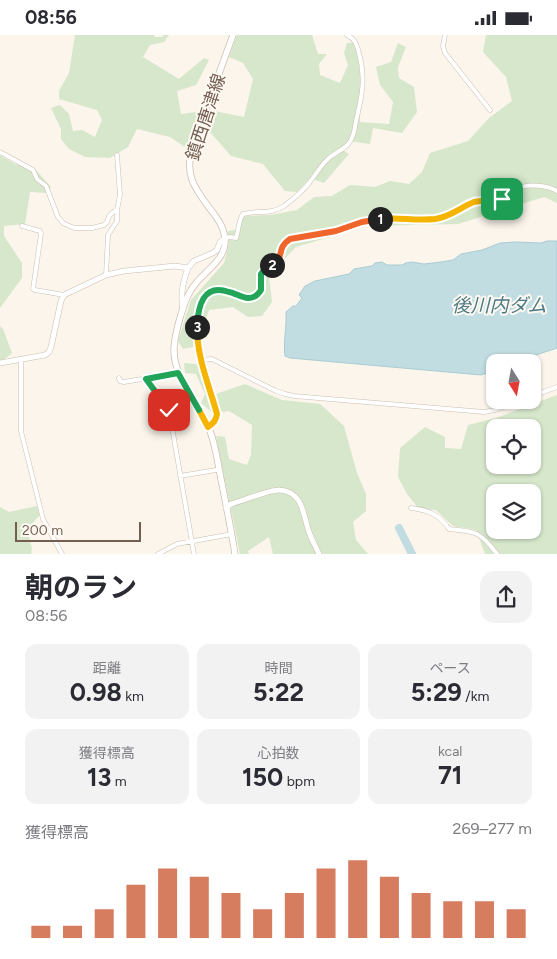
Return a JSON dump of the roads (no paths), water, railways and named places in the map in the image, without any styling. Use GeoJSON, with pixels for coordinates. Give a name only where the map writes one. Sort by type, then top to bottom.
{"type":"FeatureCollection","features":[{"type":"Feature","properties":{"kind":"main road","name":"鎮西唐津線"},"geometry":{"type":"LineString","coordinates":[[225,238],[219,221],[196,189],[189,172],[189,164],[193,145],[233,35]]}},
{"type":"Feature","properties":{"kind":"main road"},"geometry":{"type":"LineString","coordinates":[[225,238],[222,254],[217,262],[191,289],[187,297],[174,347],[175,364],[178,373],[204,419],[214,443],[235,554]]}},
{"type":"Feature","properties":{"kind":"street"},"geometry":{"type":"LineString","coordinates":[[183,311],[183,283],[188,268],[194,261],[213,253],[225,238],[236,238],[243,214],[269,212],[287,205],[308,184],[329,157],[350,142],[354,134],[364,78],[357,45],[347,35]]}},
{"type":"Feature","properties":{"kind":"street"},"geometry":{"type":"LineString","coordinates":[[445,35],[443,46],[445,53],[490,110]]}},
{"type":"Feature","properties":{"kind":"street"},"geometry":{"type":"LineString","coordinates":[[0,152],[33,170],[37,179],[46,186],[58,217],[63,223],[74,227],[92,228],[104,225],[109,216],[118,210]]}},
{"type":"Feature","properties":{"kind":"street"},"geometry":{"type":"LineString","coordinates":[[106,275],[108,235],[118,221],[120,195],[117,155]]}},
{"type":"Feature","properties":{"kind":"street"},"geometry":{"type":"LineString","coordinates":[[208,427],[213,424],[217,414],[201,360],[197,335],[202,302],[208,292],[218,289],[248,298],[255,296],[261,290],[263,271],[277,263],[281,248],[290,239],[336,231],[373,219],[436,219],[473,203],[492,201],[510,196],[525,185],[557,191]]}},
{"type":"Feature","properties":{"kind":"street"},"geometry":{"type":"LineString","coordinates":[[22,226],[40,231],[41,234],[33,289],[35,290],[64,295],[106,275],[124,271],[175,266],[188,268]]}},
{"type":"Feature","properties":{"kind":"street"},"geometry":{"type":"LineString","coordinates":[[0,363],[45,355],[49,352],[64,295]]}},
{"type":"Feature","properties":{"kind":"street"},"geometry":{"type":"LineString","coordinates":[[21,359],[21,431],[43,519],[62,554]]}},
{"type":"Feature","properties":{"kind":"street"},"geometry":{"type":"LineString","coordinates":[[201,360],[212,359],[285,394],[469,411],[484,412],[498,409]]}},
{"type":"Feature","properties":{"kind":"street"},"geometry":{"type":"LineString","coordinates":[[119,378],[120,381],[124,382],[178,373]]}},
{"type":"Feature","properties":{"kind":"street"},"geometry":{"type":"LineString","coordinates":[[146,379],[169,410],[194,554]]}},
{"type":"Feature","properties":{"kind":"street"},"geometry":{"type":"LineString","coordinates":[[541,393],[557,387]]}},
{"type":"Feature","properties":{"kind":"street"},"geometry":{"type":"LineString","coordinates":[[180,476],[216,470]]}},
{"type":"Feature","properties":{"kind":"street"},"geometry":{"type":"LineString","coordinates":[[226,508],[231,504],[272,491],[281,490],[290,493],[299,499],[303,507],[309,531],[319,554]]}},
{"type":"Feature","properties":{"kind":"street"},"geometry":{"type":"LineString","coordinates":[[411,509],[425,510],[435,514],[449,529],[472,531],[491,545],[497,554]]}},
{"type":"Feature","properties":{"kind":"street"},"geometry":{"type":"LineString","coordinates":[[158,554],[177,544],[232,534]]}},
{"type":"Feature","properties":{"kind":"water","name":"後川内ダム"},"geometry":{"type":"Polygon","coordinates":[[[557,241],[557,348],[539,354],[486,354],[486,373],[481,375],[290,358],[285,356],[286,312],[293,306],[296,306],[302,298],[299,295],[305,286],[315,281],[349,274],[354,269],[372,266],[375,263],[382,262],[387,265],[402,265],[412,262],[424,264],[441,262],[453,260],[461,254],[482,250],[500,243],[557,241]]]}},
{"type":"Feature","properties":{"kind":"waterway"},"geometry":{"type":"LineString","coordinates":[[399,528],[412,554]]}}]}
